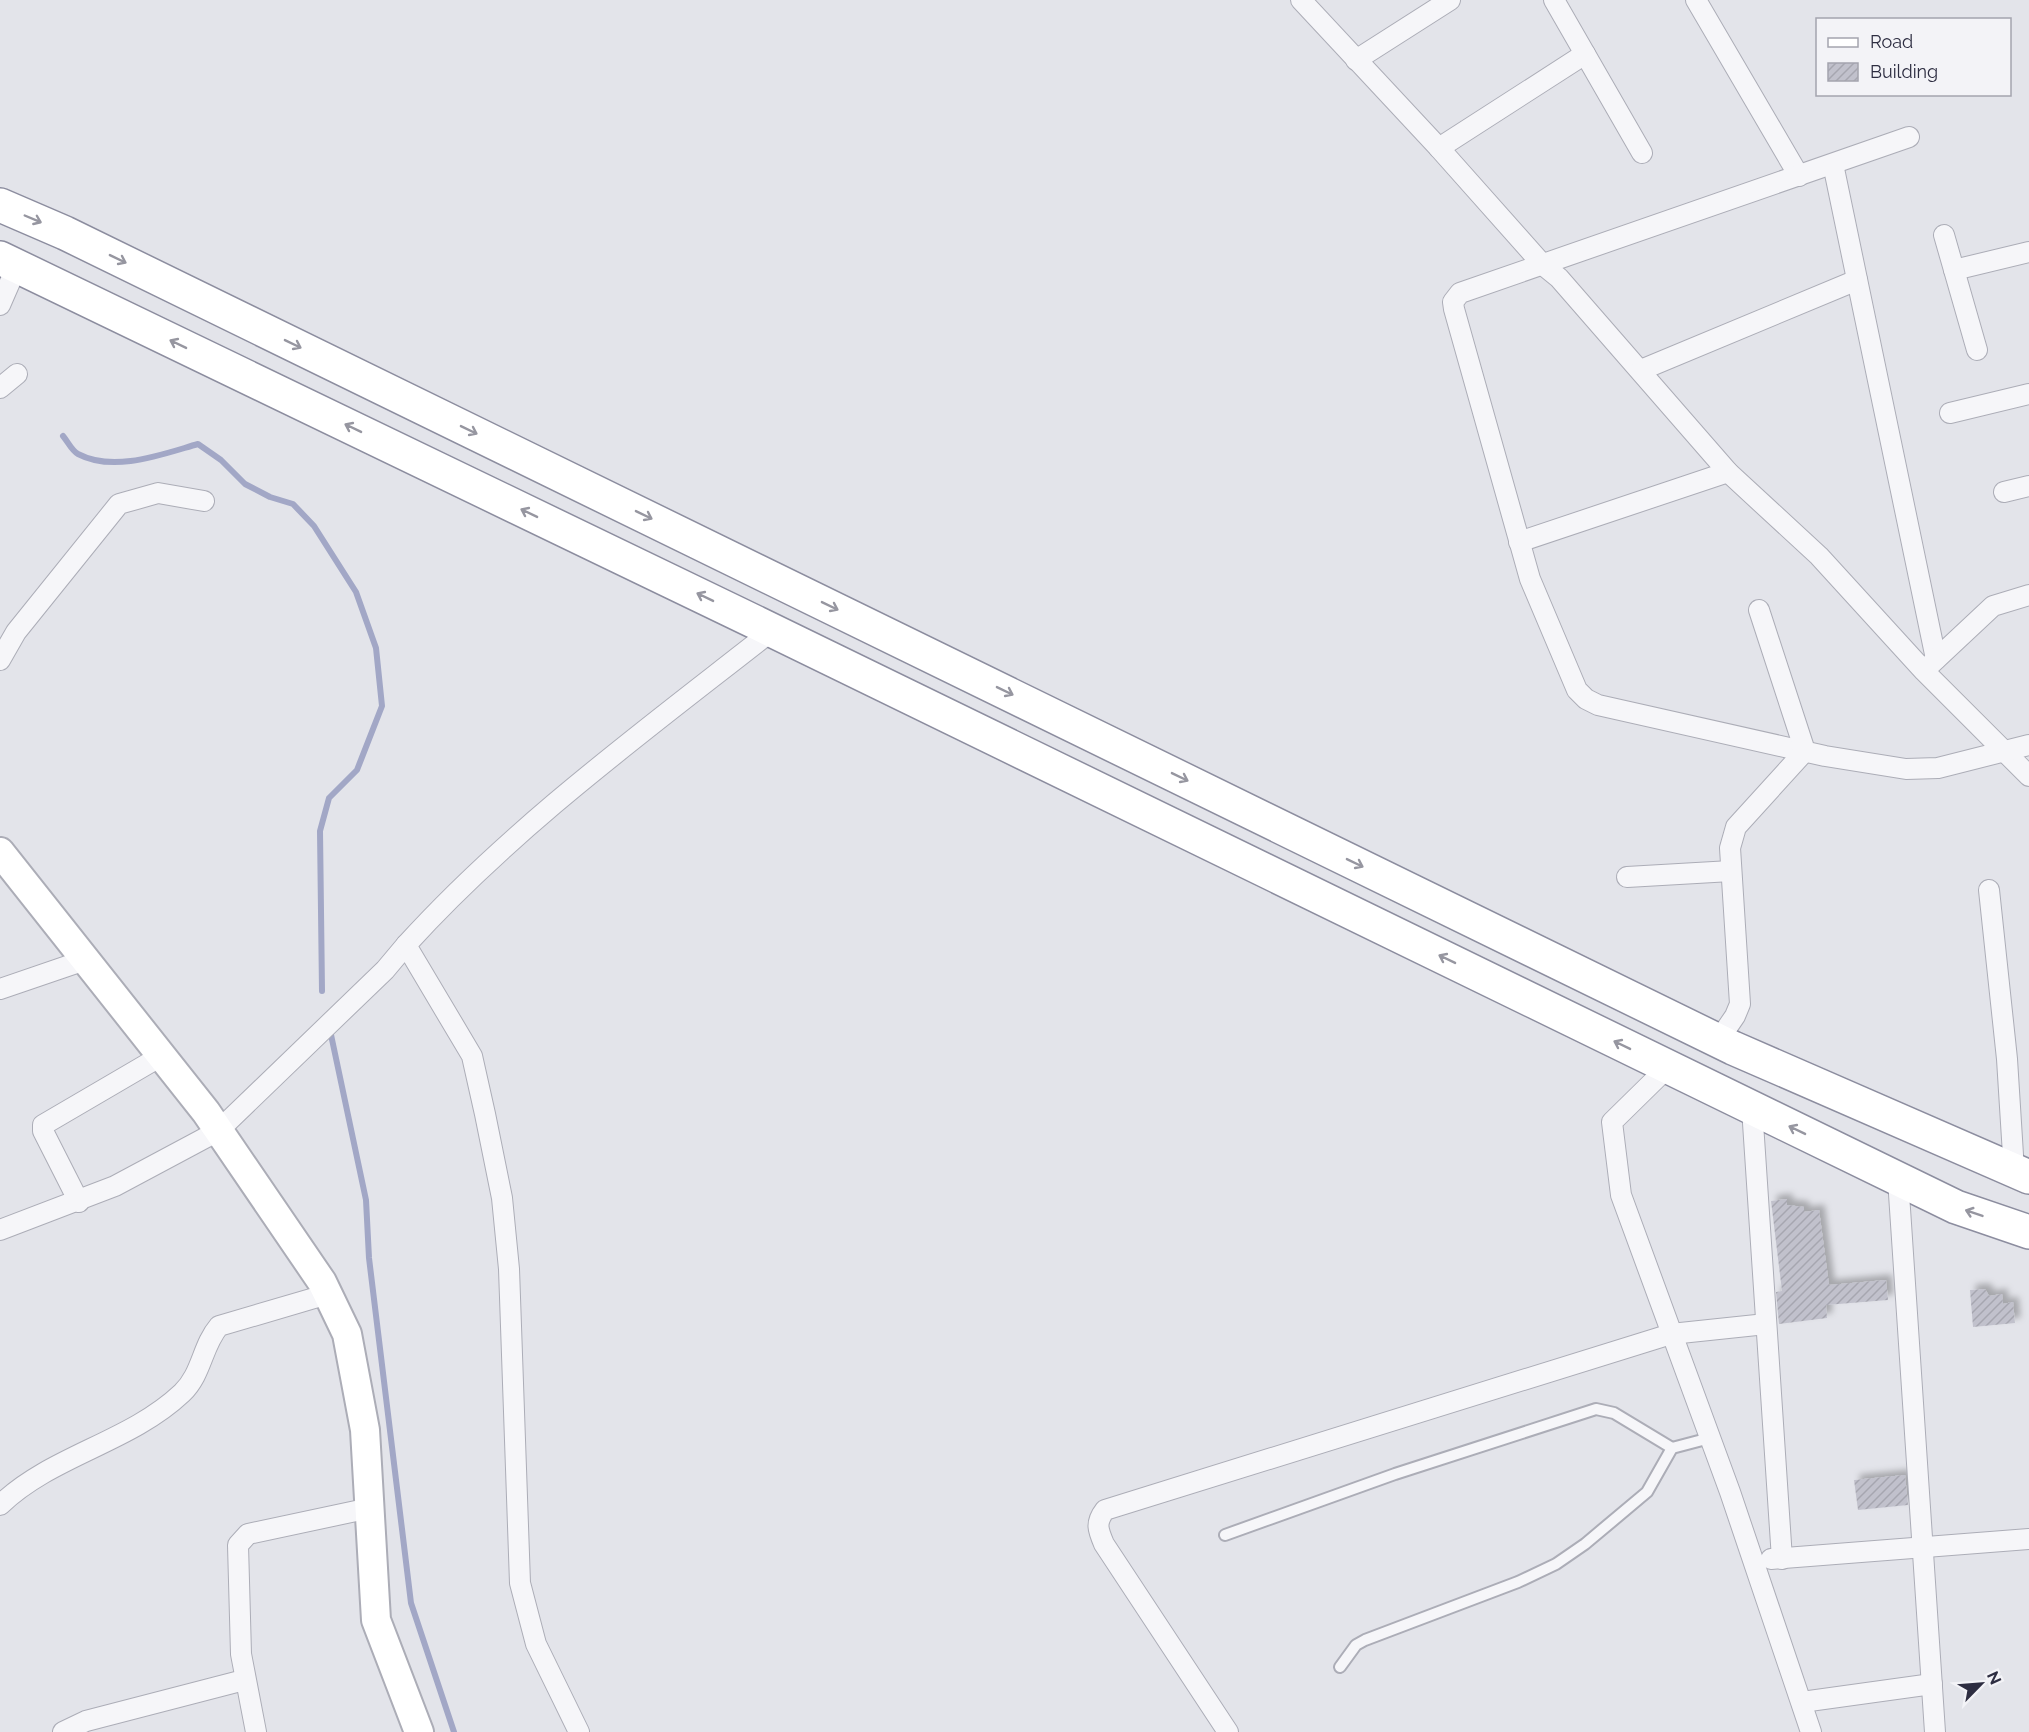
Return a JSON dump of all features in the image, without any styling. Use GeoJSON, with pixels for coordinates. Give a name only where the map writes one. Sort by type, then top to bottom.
{"type":"FeatureCollection","features":[{"type":"Feature","properties":{"kind":"highway"},"geometry":{"type":"LineString","coordinates":[[0,205],[65,233],[1718,1041],[2022,1174]]}},
{"type":"Feature","properties":{"kind":"highway"},"geometry":{"type":"LineString","coordinates":[[20,268],[765,627],[1956,1207],[2029,1233]]}},
{"type":"Feature","properties":{"kind":"street"},"geometry":{"type":"LineString","coordinates":[[1301,0],[1439,148],[1543,265],[1559,278],[1728,472],[1819,556],[1930,665],[2004,751],[2029,776]]}},
{"type":"Feature","properties":{"kind":"street"},"geometry":{"type":"LineString","coordinates":[[1356,60],[1450,0]]}},
{"type":"Feature","properties":{"kind":"street"},"geometry":{"type":"LineString","coordinates":[[1554,0],[1642,153]]}},
{"type":"Feature","properties":{"kind":"street"},"geometry":{"type":"LineString","coordinates":[[1696,0],[1799,176]]}},
{"type":"Feature","properties":{"kind":"street"},"geometry":{"type":"LineString","coordinates":[[1439,148],[1585,54]]}},
{"type":"Feature","properties":{"kind":"street"},"geometry":{"type":"LineString","coordinates":[[1909,137],[1460,292],[1453,302],[1519,542],[1544,617],[1577,690],[1586,699],[1598,705],[1805,751],[1922,770],[2029,745]]}},
{"type":"Feature","properties":{"kind":"street"},"geometry":{"type":"LineString","coordinates":[[1833,164],[1930,665]]}},
{"type":"Feature","properties":{"kind":"street"},"geometry":{"type":"LineString","coordinates":[[1944,235],[1977,350]]}},
{"type":"Feature","properties":{"kind":"street"},"geometry":{"type":"LineString","coordinates":[[1954,270],[2029,252]]}},
{"type":"Feature","properties":{"kind":"street"},"geometry":{"type":"LineString","coordinates":[[0,305],[20,268]]}},
{"type":"Feature","properties":{"kind":"street"},"geometry":{"type":"LineString","coordinates":[[1641,370],[1857,280]]}},
{"type":"Feature","properties":{"kind":"street"},"geometry":{"type":"LineString","coordinates":[[0,388],[17,374]]}},
{"type":"Feature","properties":{"kind":"street"},"geometry":{"type":"LineString","coordinates":[[1950,413],[2029,394]]}},
{"type":"Feature","properties":{"kind":"street"},"geometry":{"type":"LineString","coordinates":[[1519,542],[1728,472]]}},
{"type":"Feature","properties":{"kind":"street"},"geometry":{"type":"LineString","coordinates":[[2004,492],[2029,486]]}},
{"type":"Feature","properties":{"kind":"street"},"geometry":{"type":"LineString","coordinates":[[0,660],[16,632],[119,504],[158,493],[204,501]]}},
{"type":"Feature","properties":{"kind":"street"},"geometry":{"type":"LineString","coordinates":[[1930,665],[1993,606],[2029,595]]}},
{"type":"Feature","properties":{"kind":"street"},"geometry":{"type":"LineString","coordinates":[[1759,610],[1805,751]]}},
{"type":"Feature","properties":{"kind":"street"},"geometry":{"type":"LineString","coordinates":[[0,1230],[79,1202],[144,1172],[219,1131],[385,969],[454,892],[765,627]]}},
{"type":"Feature","properties":{"kind":"street"},"geometry":{"type":"LineString","coordinates":[[1718,1041],[1735,1016],[1740,1004],[1730,848],[1736,827],[1805,751]]}},
{"type":"Feature","properties":{"kind":"street"},"geometry":{"type":"LineString","coordinates":[[0,852],[219,1131],[328,1294],[346,1334],[365,1430],[376,1620],[419,1732]]}},
{"type":"Feature","properties":{"kind":"street"},"geometry":{"type":"LineString","coordinates":[[1628,877],[1731,871]]}},
{"type":"Feature","properties":{"kind":"street"},"geometry":{"type":"LineString","coordinates":[[1989,890],[2022,1174]]}},
{"type":"Feature","properties":{"kind":"street"},"geometry":{"type":"LineString","coordinates":[[406,945],[472,1056],[485,1114],[502,1198],[509,1269],[520,1583],[536,1644],[579,1732]]}},
{"type":"Feature","properties":{"kind":"street"},"geometry":{"type":"LineString","coordinates":[[0,989],[85,960]]}},
{"type":"Feature","properties":{"kind":"street"},"geometry":{"type":"LineString","coordinates":[[79,1202],[43,1131],[43,1125],[161,1056]]}},
{"type":"Feature","properties":{"kind":"street"},"geometry":{"type":"LineString","coordinates":[[1668,1067],[1612,1122],[1621,1195],[1754,1560],[1811,1732]]}},
{"type":"Feature","properties":{"kind":"street"},"geometry":{"type":"LineString","coordinates":[[1752,1108],[1782,1559]]}},
{"type":"Feature","properties":{"kind":"street"},"geometry":{"type":"LineString","coordinates":[[1898,1179],[1935,1732]]}},
{"type":"Feature","properties":{"kind":"street"},"geometry":{"type":"LineString","coordinates":[[0,1505],[28,1480],[143,1421],[181,1394],[199,1371],[210,1339],[219,1326],[328,1294]]}},
{"type":"Feature","properties":{"kind":"street"},"geometry":{"type":"LineString","coordinates":[[1228,1732],[1104,1544],[1097,1530],[1098,1519],[1105,1510],[1671,1334],[1766,1324]]}},
{"type":"Feature","properties":{"kind":"street"},"geometry":{"type":"LineString","coordinates":[[256,1732],[244,1680],[238,1545],[248,1534],[370,1508]]}},
{"type":"Feature","properties":{"kind":"street"},"geometry":{"type":"LineString","coordinates":[[1754,1560],[2029,1539]]}},
{"type":"Feature","properties":{"kind":"street"},"geometry":{"type":"LineString","coordinates":[[63,1732],[86,1721],[244,1680]]}},
{"type":"Feature","properties":{"kind":"street"},"geometry":{"type":"LineString","coordinates":[[1802,1702],[1932,1684]]}},
{"type":"Feature","properties":{"kind":"lane"},"geometry":{"type":"LineString","coordinates":[[1225,1535],[1395,1474],[1596,1409],[1614,1413],[1672,1448]]}},
{"type":"Feature","properties":{"kind":"lane"},"geometry":{"type":"LineString","coordinates":[[1340,1667],[1356,1645],[1365,1640],[1518,1582],[1556,1564],[1585,1544],[1647,1492],[1672,1448],[1710,1438]]}},
{"type":"Feature","properties":{"kind":"building"},"geometry":{"type":"Polygon","coordinates":[[[1787,1199],[1787,1205],[1804,1207],[1804,1212],[1819,1210],[1829,1285],[1886,1280],[1888,1300],[1826,1305],[1827,1318],[1779,1324],[1776,1292],[1782,1291],[1771,1201],[1787,1199]]]}},
{"type":"Feature","properties":{"kind":"building"},"geometry":{"type":"Polygon","coordinates":[[[1985,1289],[1989,1296],[2002,1294],[2003,1304],[2013,1302],[2015,1323],[1973,1327],[1970,1290],[1985,1289]]]}},
{"type":"Feature","properties":{"kind":"building"},"geometry":{"type":"Polygon","coordinates":[[[1905,1475],[1908,1505],[1858,1510],[1854,1480],[1905,1475]]]}},
{"type":"Feature","properties":{"kind":"waterway"},"geometry":{"type":"LineString","coordinates":[[63,436],[78,454],[107,462],[154,457],[198,444],[221,460],[245,484],[270,497],[293,504],[314,526],[356,592],[376,648],[382,706],[357,770],[329,798],[320,831],[322,991]]}},
{"type":"Feature","properties":{"kind":"waterway"},"geometry":{"type":"LineString","coordinates":[[330,1030],[366,1200],[369,1258],[411,1603],[454,1732]]}}]}
